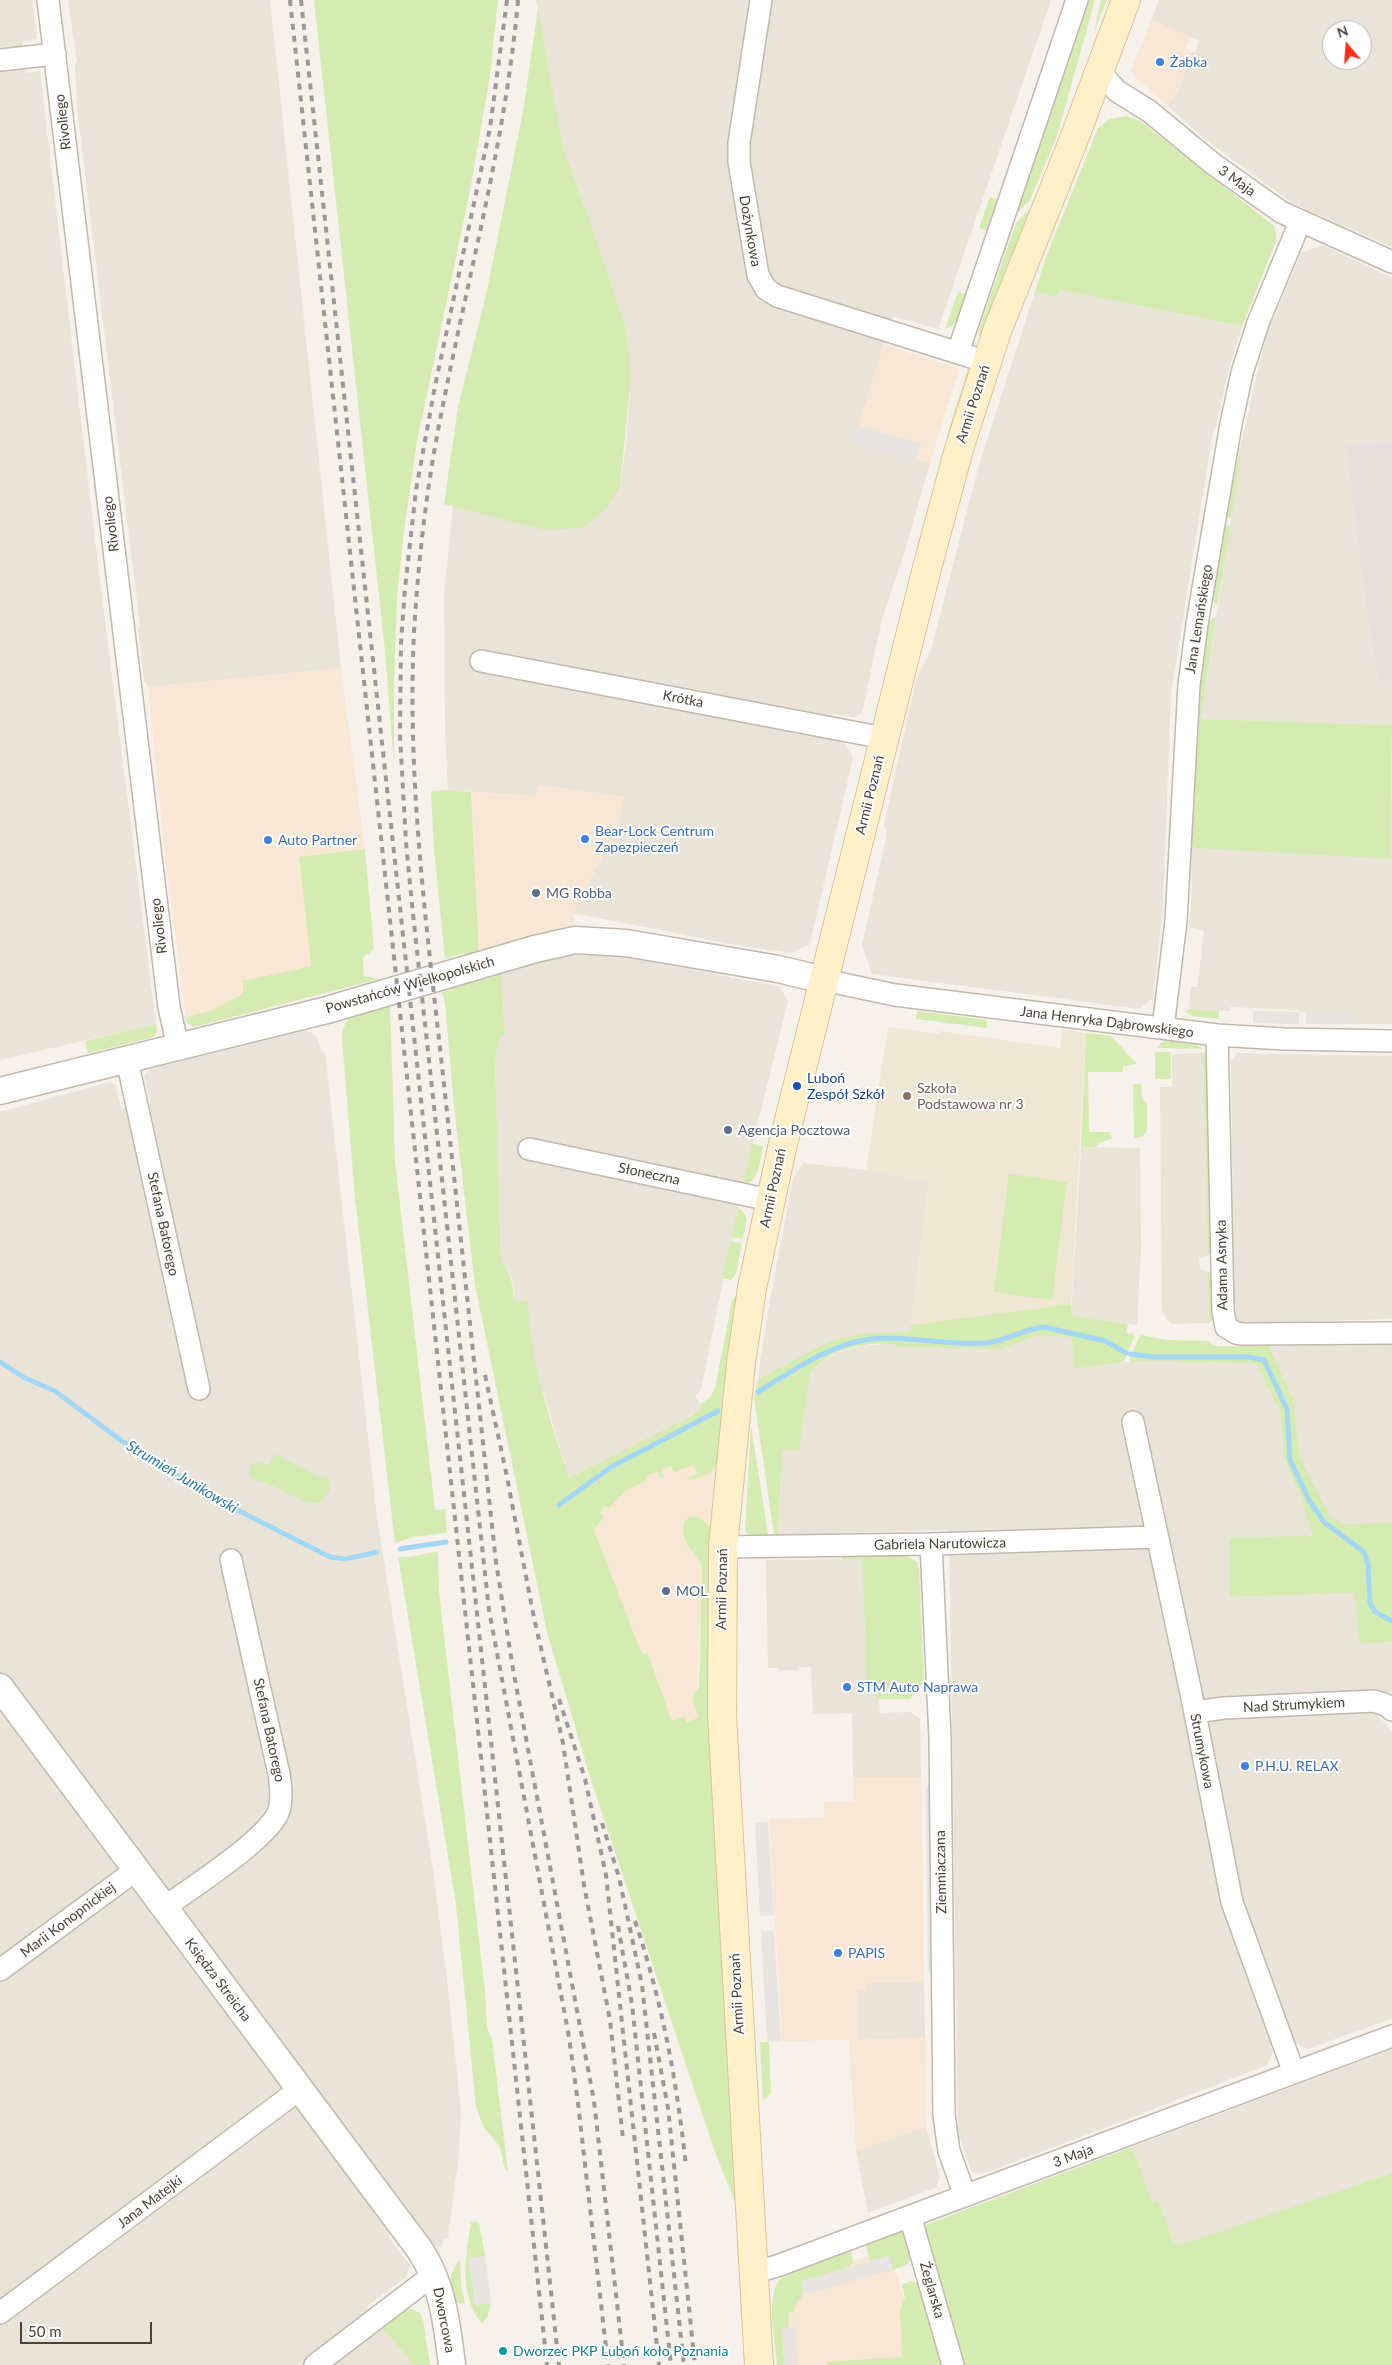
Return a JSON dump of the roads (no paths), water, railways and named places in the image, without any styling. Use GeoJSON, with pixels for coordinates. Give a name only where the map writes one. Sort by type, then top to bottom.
{"type":"FeatureCollection","features":[{"type":"Feature","properties":{"kind":"main road","name":"Armii Poznań"},"geometry":{"type":"LineString","coordinates":[[759,2365],[722,1744],[723,1547],[741,1363],[770,1200],[884,738],[954,467],[987,362],[1021,268],[1100,72],[1126,0]]}},
{"type":"Feature","properties":{"kind":"street","name":"Rivoliego"},"geometry":{"type":"LineString","coordinates":[[48,0],[169,1007],[178,1047]]}},
{"type":"Feature","properties":{"kind":"street","name":"Dożynkowa"},"geometry":{"type":"LineString","coordinates":[[761,0],[738,152],[754,264],[761,284],[777,296],[987,362]]}},
{"type":"Feature","properties":{"kind":"street"},"geometry":{"type":"LineString","coordinates":[[958,352],[1077,0]]}},
{"type":"Feature","properties":{"kind":"street"},"geometry":{"type":"LineString","coordinates":[[0,60],[55,54]]}},
{"type":"Feature","properties":{"kind":"street","name":"3 Maja"},"geometry":{"type":"LineString","coordinates":[[1100,72],[1117,91],[1149,111],[1212,163],[1281,212],[1392,262]]}},
{"type":"Feature","properties":{"kind":"street","name":"Jana Lemańskiego"},"geometry":{"type":"LineString","coordinates":[[1164,1028],[1176,921],[1188,699],[1197,624],[1231,424],[1242,373],[1258,323],[1300,222]]}},
{"type":"Feature","properties":{"kind":"street","name":"Krótka"},"geometry":{"type":"LineString","coordinates":[[481,661],[884,738]]}},
{"type":"Feature","properties":{"kind":"street","name":"Powstańców Wielkopolskich"},"geometry":{"type":"LineString","coordinates":[[0,1091],[327,1010],[535,949],[575,940],[626,943],[778,969],[824,980]]}},
{"type":"Feature","properties":{"kind":"street","name":"Jana Henryka Dąbrowskiego"},"geometry":{"type":"LineString","coordinates":[[824,980],[895,995],[1217,1035],[1284,1039],[1392,1041]]}},
{"type":"Feature","properties":{"kind":"street","name":"Adama Asnyka"},"geometry":{"type":"LineString","coordinates":[[1217,1035],[1223,1311],[1226,1327],[1236,1333],[1243,1334],[1392,1332]]}},
{"type":"Feature","properties":{"kind":"street","name":"Stefana Batorego"},"geometry":{"type":"LineString","coordinates":[[127,1060],[199,1389]]}},
{"type":"Feature","properties":{"kind":"street","name":"Słoneczna"},"geometry":{"type":"LineString","coordinates":[[529,1149],[770,1200]]}},
{"type":"Feature","properties":{"kind":"street","name":"Strumykowa"},"geometry":{"type":"LineString","coordinates":[[1133,1422],[1195,1712],[1232,1902],[1294,2073]]}},
{"type":"Feature","properties":{"kind":"street","name":"Gabriela Narutowicza"},"geometry":{"type":"LineString","coordinates":[[723,1547],[1157,1538]]}},
{"type":"Feature","properties":{"kind":"street","name":"Ziemniaczana"},"geometry":{"type":"LineString","coordinates":[[931,1544],[940,1738],[944,2115],[950,2151],[965,2196]]}},
{"type":"Feature","properties":{"kind":"street","name":"Stefana Batorego"},"geometry":{"type":"LineString","coordinates":[[164,1908],[257,1839],[278,1814],[281,1802],[279,1774],[231,1560]]}},
{"type":"Feature","properties":{"kind":"street","name":"Księdza Streicha"},"geometry":{"type":"LineString","coordinates":[[0,1687],[416,2245],[433,2275]]}},
{"type":"Feature","properties":{"kind":"street","name":"Nad Strumykiem"},"geometry":{"type":"LineString","coordinates":[[1195,1712],[1224,1708],[1374,1701],[1386,1705],[1392,1710]]}},
{"type":"Feature","properties":{"kind":"street","name":"Marii Konopnickiej"},"geometry":{"type":"LineString","coordinates":[[0,1970],[136,1870]]}},
{"type":"Feature","properties":{"kind":"street","name":"3 Maja"},"geometry":{"type":"LineString","coordinates":[[753,2273],[777,2266],[1392,2036]]}},
{"type":"Feature","properties":{"kind":"street","name":"Jana Matejki"},"geometry":{"type":"LineString","coordinates":[[0,2314],[300,2090]]}},
{"type":"Feature","properties":{"kind":"street","name":"Żeglarska"},"geometry":{"type":"LineString","coordinates":[[910,2216],[952,2365]]}},
{"type":"Feature","properties":{"kind":"street"},"geometry":{"type":"LineString","coordinates":[[315,2365],[433,2275]]}},
{"type":"Feature","properties":{"kind":"street","name":"Dworcowa"},"geometry":{"type":"LineString","coordinates":[[433,2275],[444,2307],[452,2365]]}},
{"type":"Feature","properties":{"kind":"waterway","name":"Strumień Junikowski"},"geometry":{"type":"LineString","coordinates":[[758,1392],[826,1352],[841,1346],[871,1339],[900,1338],[971,1344],[1000,1340],[1044,1327],[1105,1341],[1126,1353]]}},
{"type":"Feature","properties":{"kind":"waterway","name":"Strumień Junikowski"},"geometry":{"type":"LineString","coordinates":[[1130,1354],[1155,1357],[1249,1357],[1264,1360],[1287,1409],[1290,1460],[1309,1500],[1324,1522],[1364,1552],[1368,1564],[1370,1603],[1375,1612],[1392,1621]]}},
{"type":"Feature","properties":{"kind":"waterway","name":"Strumień Junikowski"},"geometry":{"type":"LineString","coordinates":[[0,1362],[25,1378],[55,1391],[122,1441],[210,1496],[330,1557],[346,1559],[377,1552]]}},
{"type":"Feature","properties":{"kind":"waterway","name":"Strumień Junikowski"},"geometry":{"type":"LineString","coordinates":[[559,1505],[611,1467],[718,1411]]}},
{"type":"Feature","properties":{"kind":"waterway","name":"Strumień Junikowski"},"geometry":{"type":"LineString","coordinates":[[400,1549],[446,1542]]}},
{"type":"Feature","properties":{"kind":"railway"},"geometry":{"type":"LineString","coordinates":[[290,0],[547,2365]]}},
{"type":"Feature","properties":{"kind":"railway"},"geometry":{"type":"LineString","coordinates":[[301,0],[559,2365]]}},
{"type":"Feature","properties":{"kind":"railway"},"geometry":{"type":"LineString","coordinates":[[507,0],[490,128],[435,386],[416,490],[401,643],[400,735],[406,843],[413,914],[489,1610],[569,2037],[608,2365]]}},
{"type":"Feature","properties":{"kind":"railway"},"geometry":{"type":"LineString","coordinates":[[518,0],[504,110],[448,381],[426,509],[414,632],[413,741],[419,850],[496,1562],[513,1669],[594,2101],[624,2365]]}},
{"type":"Feature","properties":{"kind":"railway"},"geometry":{"type":"LineString","coordinates":[[485,1375],[534,1618],[563,1743],[584,1885],[610,2020],[623,2139]]}},
{"type":"Feature","properties":{"kind":"railway"},"geometry":{"type":"LineString","coordinates":[[559,1699],[585,1779],[606,1875],[659,2365]]}},
{"type":"Feature","properties":{"kind":"railway"},"geometry":{"type":"LineString","coordinates":[[602,1823],[619,1877],[642,1985],[684,2365]]}},
{"type":"Feature","properties":{"kind":"railway"},"geometry":{"type":"LineString","coordinates":[[635,1921],[661,2012],[673,2073],[686,2166]]}},
{"type":"Feature","properties":{"kind":"railway"},"geometry":{"type":"LineString","coordinates":[[618,1926],[632,2004],[671,2365]]}},
{"type":"Feature","properties":{"kind":"railway"},"geometry":{"type":"LineString","coordinates":[[654,2033],[668,2108],[695,2365]]}},
{"type":"Feature","properties":{"kind":"place","name":"Żabka"},"geometry":{"type":"Point","coordinates":[1160,62]}},
{"type":"Feature","properties":{"kind":"place","name":"Bear-Lock Centrum Zapezpieczeń"},"geometry":{"type":"Point","coordinates":[585,839]}},
{"type":"Feature","properties":{"kind":"place","name":"Auto Partner"},"geometry":{"type":"Point","coordinates":[268,840]}},
{"type":"Feature","properties":{"kind":"place","name":"MG Robba"},"geometry":{"type":"Point","coordinates":[536,893]}},
{"type":"Feature","properties":{"kind":"place","name":"Luboń Zespół Szkół"},"geometry":{"type":"Point","coordinates":[797,1086]}},
{"type":"Feature","properties":{"kind":"place","name":"Szkoła Podstawowa nr 3"},"geometry":{"type":"Point","coordinates":[907,1096]}},
{"type":"Feature","properties":{"kind":"place","name":"Agencja Pocztowa"},"geometry":{"type":"Point","coordinates":[728,1130]}},
{"type":"Feature","properties":{"kind":"place","name":"MOL"},"geometry":{"type":"Point","coordinates":[666,1591]}},
{"type":"Feature","properties":{"kind":"place","name":"STM Auto Naprawa"},"geometry":{"type":"Point","coordinates":[847,1687]}},
{"type":"Feature","properties":{"kind":"place","name":"P.H.U. RELAX"},"geometry":{"type":"Point","coordinates":[1245,1766]}},
{"type":"Feature","properties":{"kind":"place","name":"PAPIS"},"geometry":{"type":"Point","coordinates":[838,1953]}},
{"type":"Feature","properties":{"kind":"place","name":"Dworzec PKP Luboń koło Poznania"},"geometry":{"type":"Point","coordinates":[503,2351]}}]}
